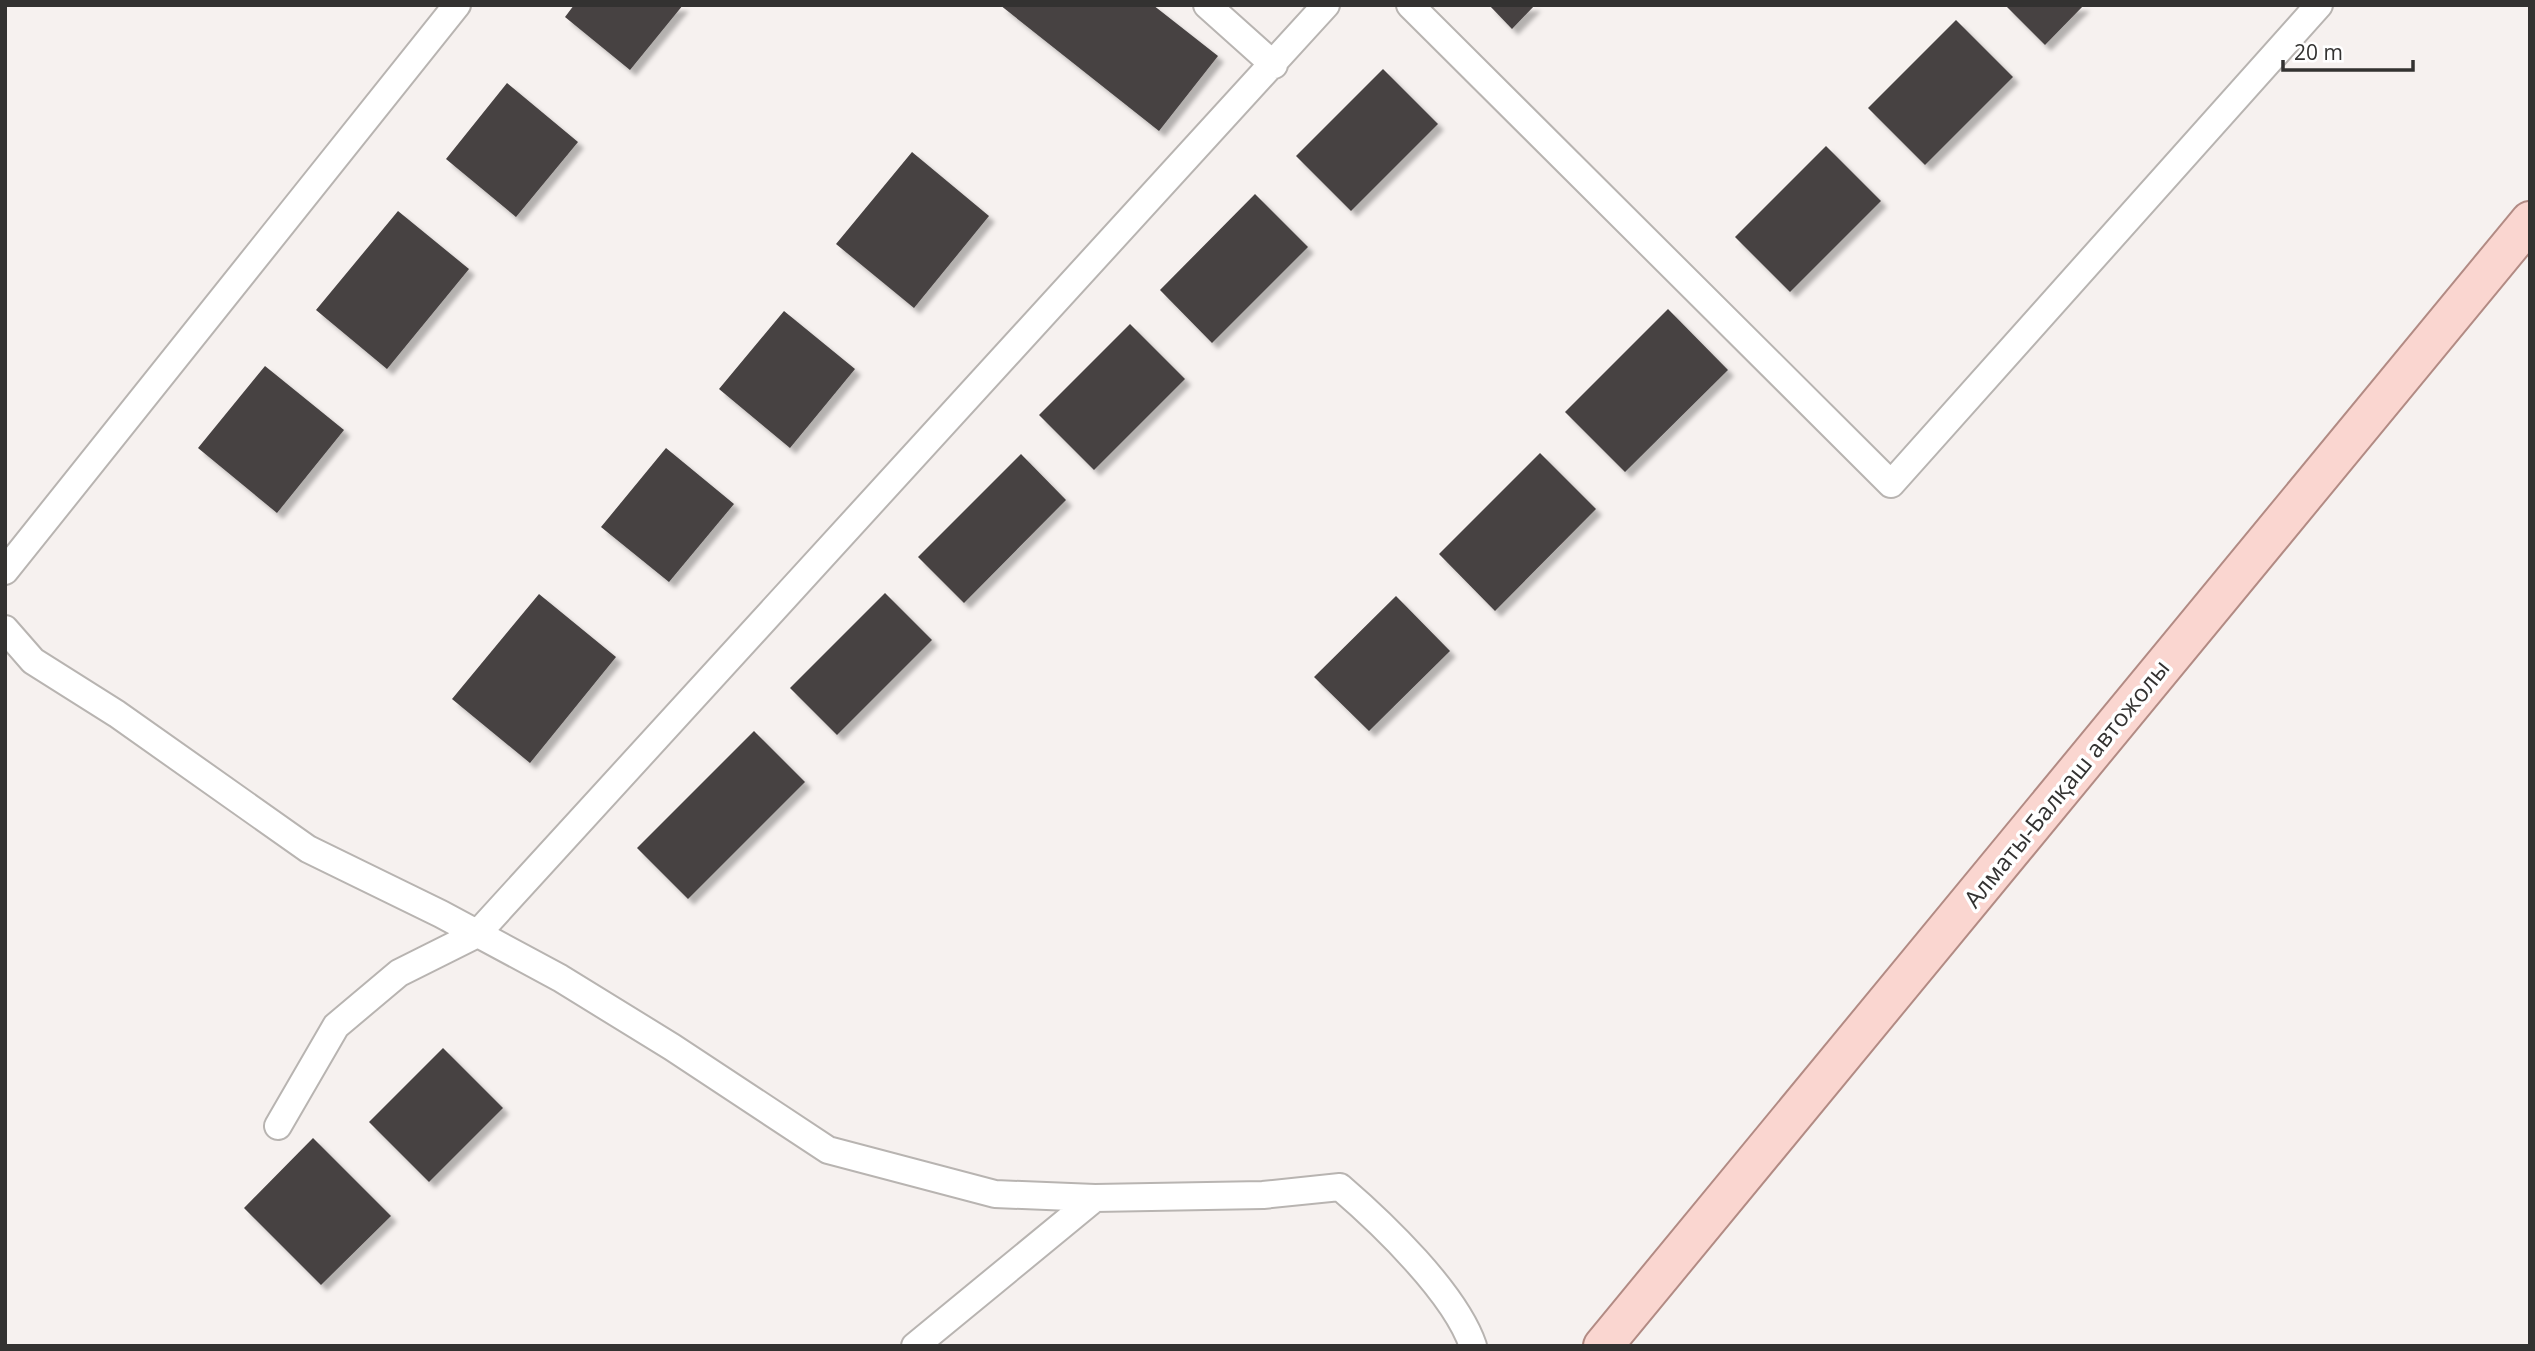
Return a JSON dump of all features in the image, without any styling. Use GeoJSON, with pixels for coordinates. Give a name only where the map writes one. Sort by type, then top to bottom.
{"type":"FeatureCollection","features":[{"type":"Feature","properties":{"kind":"main road","name":"Алматы-Балқаш автожолы"},"geometry":{"type":"LineString","coordinates":[[1603,1346],[2530,221]]}},
{"type":"Feature","properties":{"kind":"lane"},"geometry":{"type":"LineString","coordinates":[[5,571],[457,5]]}},
{"type":"Feature","properties":{"kind":"lane"},"geometry":{"type":"LineString","coordinates":[[1207,5],[1274,65]]}},
{"type":"Feature","properties":{"kind":"lane"},"geometry":{"type":"LineString","coordinates":[[278,1126],[335,1026],[399,973],[477,934],[1326,5]]}},
{"type":"Feature","properties":{"kind":"lane"},"geometry":{"type":"LineString","coordinates":[[1410,5],[1891,484],[2319,5]]}},
{"type":"Feature","properties":{"kind":"lane"},"geometry":{"type":"LineString","coordinates":[[5,629],[33,660],[117,714],[308,849],[560,978],[672,1047],[828,1150],[995,1194],[1095,1198],[1263,1195],[1340,1188],[1382,1223],[1464,1321],[1472,1346]]}},
{"type":"Feature","properties":{"kind":"lane"},"geometry":{"type":"LineString","coordinates":[[915,1346],[1095,1198]]}},
{"type":"Feature","properties":{"kind":"building"},"geometry":{"type":"Polygon","coordinates":[[[574,5],[683,5],[630,70],[565,17],[574,5]]]}},
{"type":"Feature","properties":{"kind":"building"},"geometry":{"type":"Polygon","coordinates":[[[1000,5],[1153,5],[1218,56],[1159,131],[1000,5]]]}},
{"type":"Feature","properties":{"kind":"building"},"geometry":{"type":"Polygon","coordinates":[[[1489,5],[1535,5],[1512,29],[1489,5]]]}},
{"type":"Feature","properties":{"kind":"building"},"geometry":{"type":"Polygon","coordinates":[[[2005,5],[2084,5],[2045,45],[2005,5]]]}},
{"type":"Feature","properties":{"kind":"building"},"geometry":{"type":"Polygon","coordinates":[[[1956,20],[2013,77],[1925,165],[1868,108],[1956,20]]]}},
{"type":"Feature","properties":{"kind":"building"},"geometry":{"type":"Polygon","coordinates":[[[1383,69],[1438,124],[1351,211],[1296,156],[1383,69]]]}},
{"type":"Feature","properties":{"kind":"building"},"geometry":{"type":"Polygon","coordinates":[[[507,83],[578,142],[516,217],[446,159],[507,83]]]}},
{"type":"Feature","properties":{"kind":"building"},"geometry":{"type":"Polygon","coordinates":[[[1826,146],[1881,201],[1790,292],[1735,237],[1826,146]]]}},
{"type":"Feature","properties":{"kind":"building"},"geometry":{"type":"Polygon","coordinates":[[[912,152],[989,216],[914,308],[836,244],[912,152]]]}},
{"type":"Feature","properties":{"kind":"building"},"geometry":{"type":"Polygon","coordinates":[[[1255,194],[1308,247],[1212,343],[1160,290],[1255,194]]]}},
{"type":"Feature","properties":{"kind":"building"},"geometry":{"type":"Polygon","coordinates":[[[398,211],[469,269],[387,369],[316,310],[398,211]]]}},
{"type":"Feature","properties":{"kind":"building"},"geometry":{"type":"Polygon","coordinates":[[[1668,309],[1728,370],[1625,472],[1565,412],[1668,309]]]}},
{"type":"Feature","properties":{"kind":"building"},"geometry":{"type":"Polygon","coordinates":[[[784,311],[855,369],[790,448],[719,389],[784,311]]]}},
{"type":"Feature","properties":{"kind":"building"},"geometry":{"type":"Polygon","coordinates":[[[1130,324],[1185,379],[1094,470],[1039,415],[1130,324]]]}},
{"type":"Feature","properties":{"kind":"building"},"geometry":{"type":"Polygon","coordinates":[[[265,366],[344,430],[277,513],[198,448],[265,366]]]}},
{"type":"Feature","properties":{"kind":"building"},"geometry":{"type":"Polygon","coordinates":[[[666,448],[734,504],[669,582],[601,527],[666,448]]]}},
{"type":"Feature","properties":{"kind":"building"},"geometry":{"type":"Polygon","coordinates":[[[1540,453],[1596,509],[1495,611],[1439,554],[1540,453]]]}},
{"type":"Feature","properties":{"kind":"building"},"geometry":{"type":"Polygon","coordinates":[[[1021,454],[1066,500],[964,603],[918,557],[1021,454]]]}},
{"type":"Feature","properties":{"kind":"building"},"geometry":{"type":"Polygon","coordinates":[[[885,593],[932,640],[837,735],[790,688],[885,593]]]}},
{"type":"Feature","properties":{"kind":"building"},"geometry":{"type":"Polygon","coordinates":[[[539,594],[616,657],[530,763],[452,699],[539,594]]]}},
{"type":"Feature","properties":{"kind":"building"},"geometry":{"type":"Polygon","coordinates":[[[1396,596],[1450,651],[1369,731],[1314,677],[1396,596]]]}},
{"type":"Feature","properties":{"kind":"building"},"geometry":{"type":"Polygon","coordinates":[[[754,731],[805,782],[688,899],[637,848],[754,731]]]}},
{"type":"Feature","properties":{"kind":"building"},"geometry":{"type":"Polygon","coordinates":[[[443,1048],[503,1108],[429,1182],[369,1122],[443,1048]]]}},
{"type":"Feature","properties":{"kind":"building"},"geometry":{"type":"Polygon","coordinates":[[[313,1138],[391,1216],[321,1285],[244,1208],[313,1138]]]}}]}
